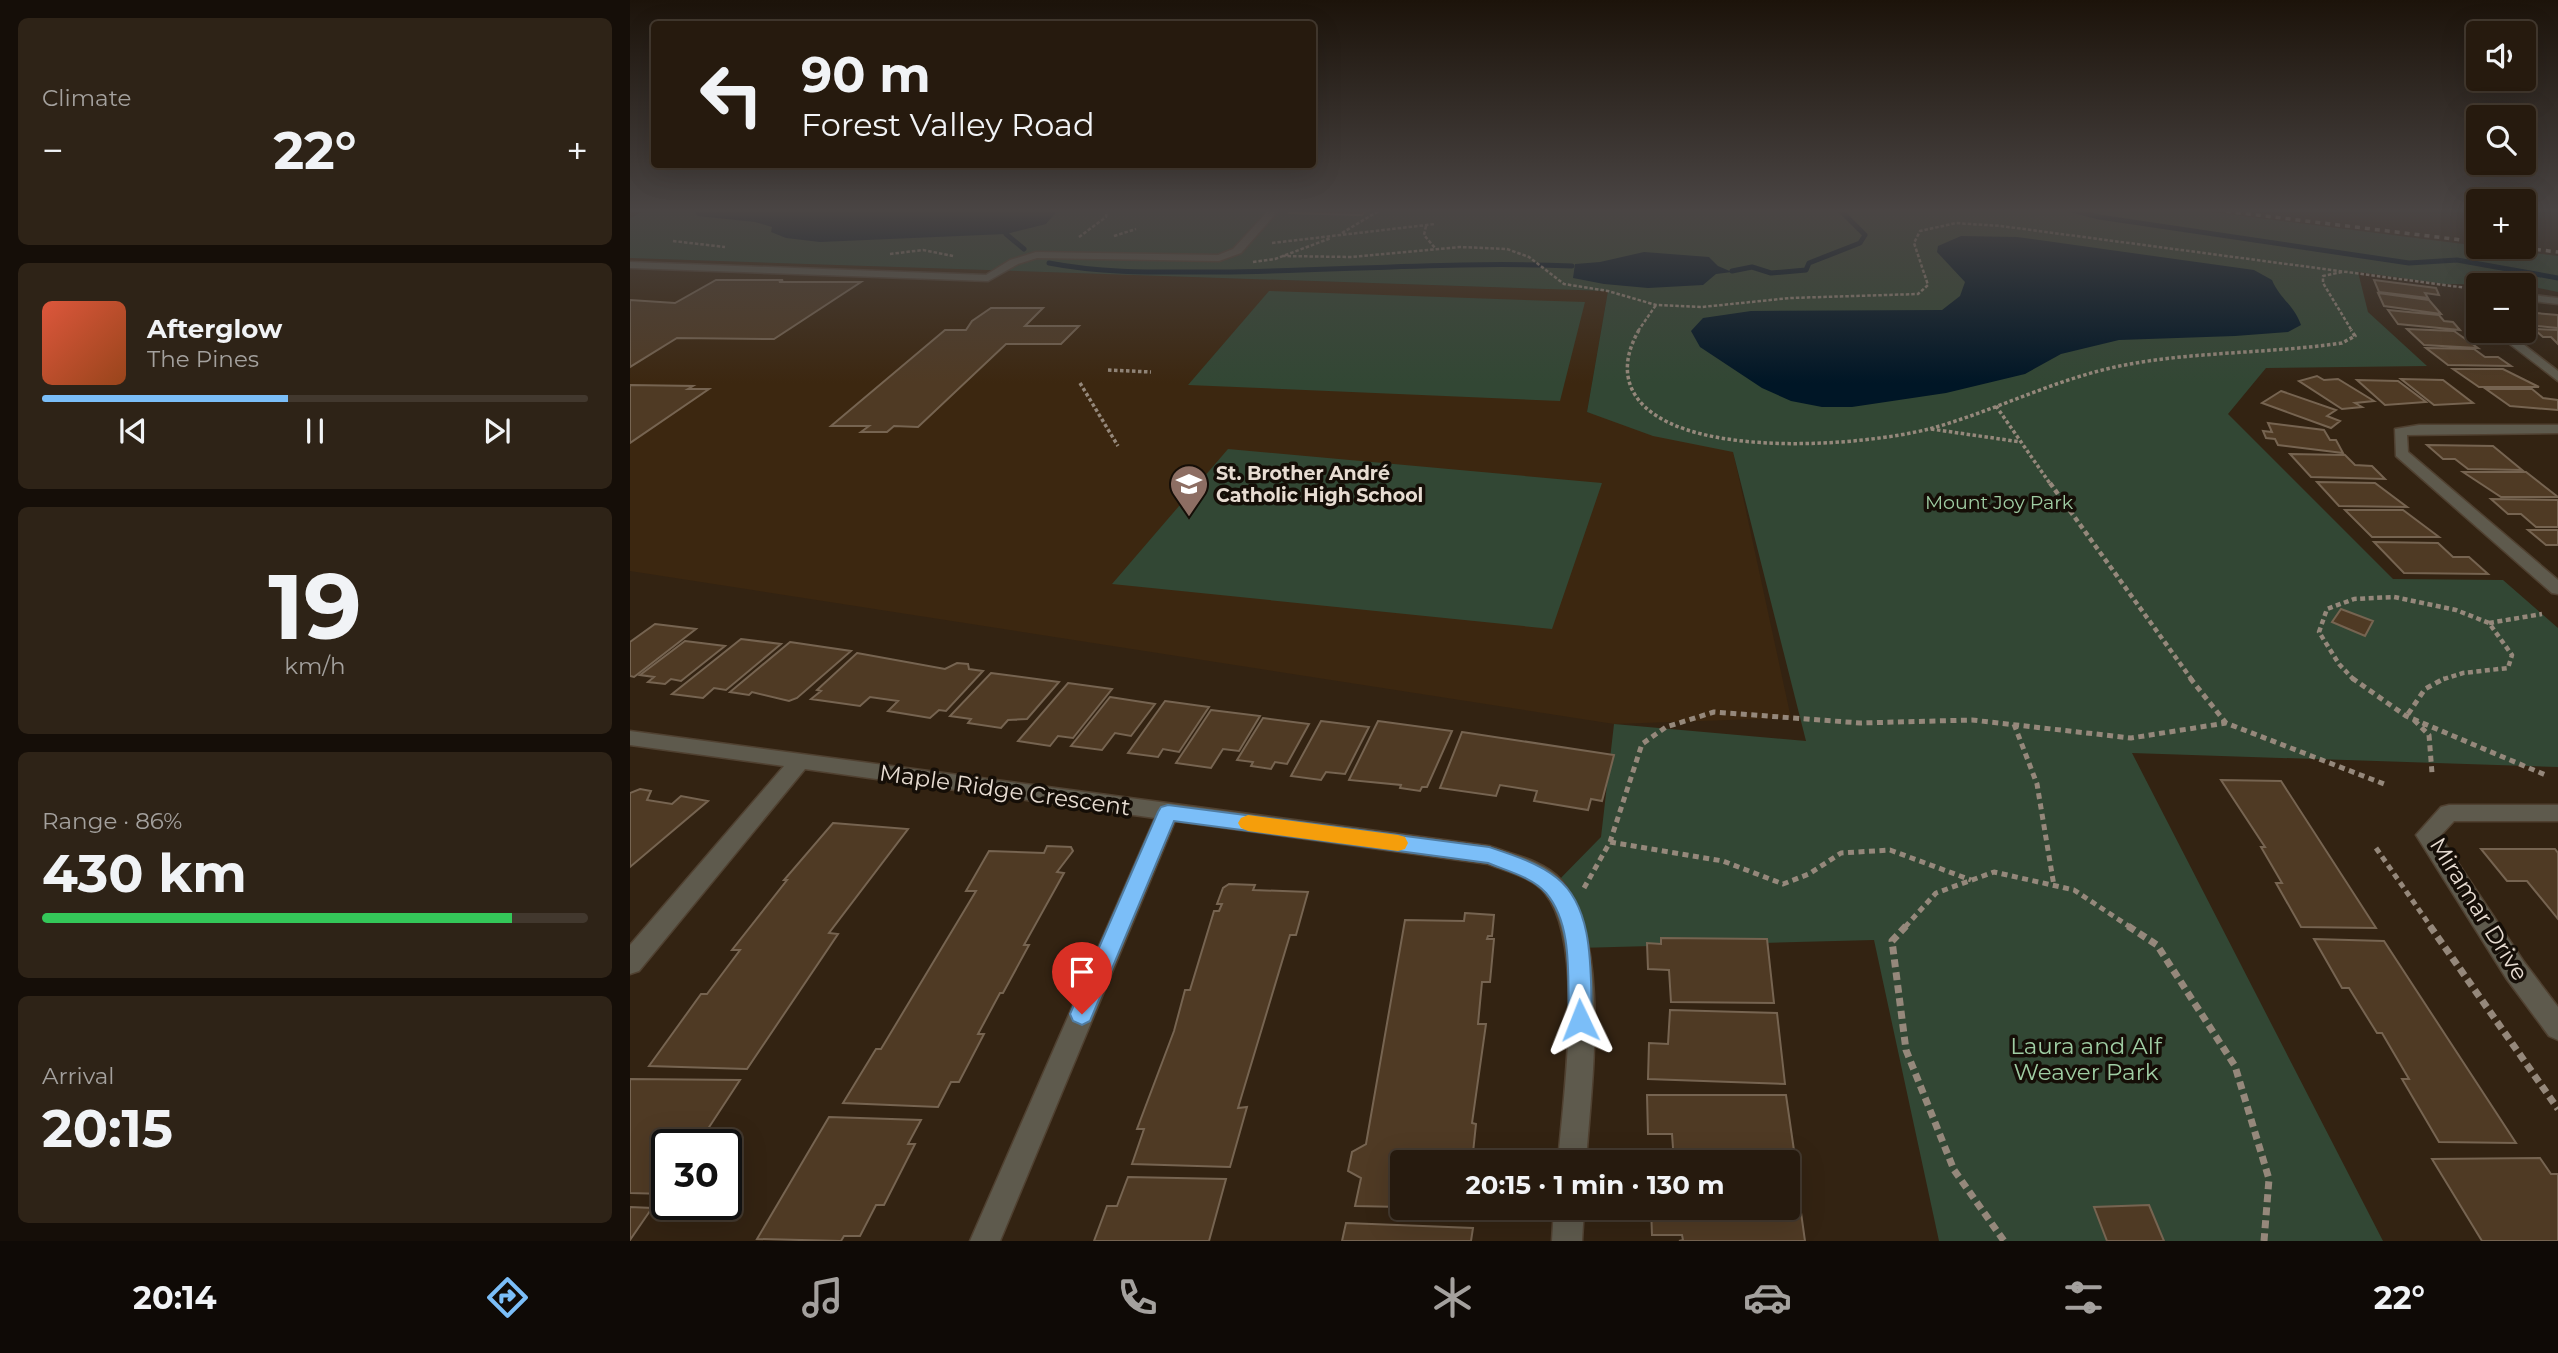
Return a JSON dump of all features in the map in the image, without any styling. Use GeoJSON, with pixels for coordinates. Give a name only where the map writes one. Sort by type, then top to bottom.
{"type":"FeatureCollection","features":[{"type":"Feature","properties":{"kind":"street"},"geometry":{"type":"LineString","coordinates":[[710,268],[988,278],[1004,268]]}},
{"type":"Feature","properties":{"kind":"street"},"geometry":{"type":"LineString","coordinates":[[2536,298],[2558,301]]}},
{"type":"Feature","properties":{"kind":"street"},"geometry":{"type":"LineString","coordinates":[[2514,343],[2558,377]]}},
{"type":"Feature","properties":{"kind":"street"},"geometry":{"type":"LineString","coordinates":[[2558,429],[2419,429],[2400,432],[2399,440],[2402,453],[2558,589]]}},
{"type":"Feature","properties":{"kind":"street","name":"Maple Ridge Crescent"},"geometry":{"type":"LineString","coordinates":[[630,738],[1489,855],[1531,871],[1553,886],[1570,913],[1578,948],[1580,1020],[1573,1150]]}},
{"type":"Feature","properties":{"kind":"street"},"geometry":{"type":"LineString","coordinates":[[630,963],[799,763]]}},
{"type":"Feature","properties":{"kind":"street"},"geometry":{"type":"LineString","coordinates":[[985,1241],[1168,812]]}},
{"type":"Feature","properties":{"kind":"street","name":"Miramar Drive"},"geometry":{"type":"LineString","coordinates":[[2558,813],[2449,813],[2427,835],[2515,970],[2558,1028]]}},
{"type":"Feature","properties":{"kind":"street"},"geometry":{"type":"LineString","coordinates":[[1567,1241],[1568,1220]]}},
{"type":"Feature","properties":{"kind":"path"},"geometry":{"type":"LineString","coordinates":[[1541,268],[1564,284],[1608,291],[1656,305],[1702,307],[1790,298],[1918,293],[1928,285],[1922,268]]}},
{"type":"Feature","properties":{"kind":"path"},"geometry":{"type":"LineString","coordinates":[[2325,268],[2466,288]]}},
{"type":"Feature","properties":{"kind":"path"},"geometry":{"type":"LineString","coordinates":[[1656,305],[1642,321],[1626,365],[1628,385],[1653,415],[1671,424],[1751,443],[1800,447],[1930,429],[2077,378],[2140,362],[2342,344],[2355,336],[2323,283],[2323,276],[2334,272],[2357,272]]}},
{"type":"Feature","properties":{"kind":"path"},"geometry":{"type":"LineString","coordinates":[[1108,370],[1151,372]]}},
{"type":"Feature","properties":{"kind":"path"},"geometry":{"type":"LineString","coordinates":[[1080,383],[1118,446]]}},
{"type":"Feature","properties":{"kind":"path"},"geometry":{"type":"LineString","coordinates":[[1996,406],[2164,645],[2226,723]]}},
{"type":"Feature","properties":{"kind":"path"},"geometry":{"type":"LineString","coordinates":[[1930,429],[2021,442]]}},
{"type":"Feature","properties":{"kind":"path"},"geometry":{"type":"LineString","coordinates":[[2408,714],[2415,697],[2432,681],[2508,668],[2512,655],[2488,623],[2456,610],[2394,597],[2354,599],[2327,609],[2319,632],[2340,666],[2374,697],[2453,738],[2548,776]]}},
{"type":"Feature","properties":{"kind":"path"},"geometry":{"type":"LineString","coordinates":[[2488,623],[2542,614]]}},
{"type":"Feature","properties":{"kind":"path"},"geometry":{"type":"LineString","coordinates":[[1570,913],[1610,842],[1642,744],[1666,727],[1714,712],[1860,723],[1972,720],[2131,738],[2226,723],[2384,784]]}},
{"type":"Feature","properties":{"kind":"path"},"geometry":{"type":"LineString","coordinates":[[2408,714],[2429,734],[2432,773]]}},
{"type":"Feature","properties":{"kind":"path"},"geometry":{"type":"LineString","coordinates":[[2014,724],[2036,784],[2054,886]]}},
{"type":"Feature","properties":{"kind":"path"},"geometry":{"type":"LineString","coordinates":[[1610,842],[1723,861],[1783,884],[1809,874],[1841,853],[1889,850],[1972,880]]}},
{"type":"Feature","properties":{"kind":"path"},"geometry":{"type":"LineString","coordinates":[[2376,848],[2558,1109]]}},
{"type":"Feature","properties":{"kind":"path"},"geometry":{"type":"LineString","coordinates":[[2004,1241],[1954,1170],[1906,1050],[1892,941],[1936,893],[1994,872],[2074,890],[2157,944],[2235,1066],[2269,1179],[2264,1241]]}},
{"type":"Feature","properties":{"kind":"shaded area","name":"St. Brother André Catholic High School"},"geometry":{"type":"Polygon","coordinates":[[[630,268],[924,268],[1608,291],[1587,412],[1733,451],[1791,718],[1614,724],[630,571],[630,268]]]}},
{"type":"Feature","properties":{"kind":"green space"},"geometry":{"type":"Polygon","coordinates":[[[924,268],[2558,268],[2558,292],[2536,287],[2536,273],[2466,273],[2466,284],[2444,284],[2358,272],[2368,312],[2427,366],[2266,368],[2228,414],[2393,579],[2503,580],[2558,628],[2558,767],[2132,753],[2383,1241],[1939,1241],[1874,940],[1578,948],[1553,886],[1601,837],[1614,724],[1806,741],[1733,452],[1653,436],[1587,412],[1608,291],[924,268]]]}},
{"type":"Feature","properties":{"kind":"green space"},"geometry":{"type":"Polygon","coordinates":[[[1269,291],[1585,302],[1560,401],[1188,385],[1269,291]]]}},
{"type":"Feature","properties":{"kind":"green space"},"geometry":{"type":"Polygon","coordinates":[[[1228,449],[1602,483],[1552,629],[1112,584],[1228,449]]]}},
{"type":"Feature","properties":{"kind":"water"},"geometry":{"type":"Polygon","coordinates":[[[1574,268],[1722,268],[1732,272],[1716,274],[1703,285],[1648,288],[1573,278],[1574,268]]]}},
{"type":"Feature","properties":{"kind":"water"},"geometry":{"type":"Polygon","coordinates":[[[1952,268],[2239,268],[2254,270],[2272,280],[2301,325],[2288,332],[2119,340],[2061,354],[2025,374],[1946,393],[1852,407],[1822,407],[1791,401],[1762,388],[1700,347],[1691,331],[1703,318],[1751,311],[1942,310],[1960,296],[1965,282],[1952,268]]]}},
{"type":"Feature","properties":{"kind":"building"},"geometry":{"type":"Polygon","coordinates":[[[716,280],[861,282],[774,339],[677,338],[630,367],[630,300],[675,303],[716,280]]]}},
{"type":"Feature","properties":{"kind":"building"},"geometry":{"type":"Polygon","coordinates":[[[2374,280],[2436,288],[2439,295],[2425,293],[2428,298],[2379,292],[2374,280]]]}},
{"type":"Feature","properties":{"kind":"building"},"geometry":{"type":"Polygon","coordinates":[[[2378,293],[2429,300],[2441,314],[2384,306],[2378,293]]]}},
{"type":"Feature","properties":{"kind":"building"},"geometry":{"type":"Polygon","coordinates":[[[991,308],[1043,308],[1025,326],[1079,326],[1061,344],[1006,344],[918,427],[894,426],[887,432],[861,432],[869,426],[831,426],[945,330],[966,330],[972,321],[991,308]]]}},
{"type":"Feature","properties":{"kind":"building"},"geometry":{"type":"Polygon","coordinates":[[[2388,310],[2439,315],[2444,321],[2453,322],[2460,330],[2398,324],[2388,310]]]}},
{"type":"Feature","properties":{"kind":"building"},"geometry":{"type":"Polygon","coordinates":[[[2536,313],[2558,315],[2558,328],[2537,326],[2536,313]]]}},
{"type":"Feature","properties":{"kind":"building"},"geometry":{"type":"Polygon","coordinates":[[[2407,329],[2454,331],[2466,340],[2466,343],[2478,348],[2424,345],[2407,329]]]}},
{"type":"Feature","properties":{"kind":"building"},"geometry":{"type":"Polygon","coordinates":[[[2536,329],[2558,330],[2558,344],[2551,337],[2543,337],[2536,329]]]}},
{"type":"Feature","properties":{"kind":"building"},"geometry":{"type":"Polygon","coordinates":[[[2426,348],[2474,349],[2485,357],[2498,357],[2511,366],[2448,365],[2426,348]]]}},
{"type":"Feature","properties":{"kind":"building"},"geometry":{"type":"Polygon","coordinates":[[[2453,369],[2503,369],[2539,387],[2479,387],[2453,369]]]}},
{"type":"Feature","properties":{"kind":"building"},"geometry":{"type":"Polygon","coordinates":[[[2317,376],[2324,380],[2338,379],[2374,401],[2355,403],[2362,407],[2342,409],[2299,381],[2317,376]]]}},
{"type":"Feature","properties":{"kind":"building"},"geometry":{"type":"Polygon","coordinates":[[[2401,379],[2443,380],[2473,403],[2434,405],[2401,379]]]}},
{"type":"Feature","properties":{"kind":"building"},"geometry":{"type":"Polygon","coordinates":[[[2357,380],[2398,381],[2426,402],[2385,405],[2357,380]]]}},
{"type":"Feature","properties":{"kind":"building"},"geometry":{"type":"Polygon","coordinates":[[[630,385],[693,386],[688,389],[709,389],[630,443],[630,385]]]}},
{"type":"Feature","properties":{"kind":"building"},"geometry":{"type":"Polygon","coordinates":[[[2486,389],[2532,389],[2543,398],[2558,400],[2558,410],[2510,406],[2486,389]]]}},
{"type":"Feature","properties":{"kind":"building"},"geometry":{"type":"Polygon","coordinates":[[[2281,391],[2336,410],[2327,416],[2340,421],[2331,428],[2262,403],[2281,391]]]}},
{"type":"Feature","properties":{"kind":"building"},"geometry":{"type":"Polygon","coordinates":[[[2268,423],[2324,430],[2330,440],[2336,440],[2343,453],[2278,445],[2275,439],[2266,438],[2263,431],[2272,432],[2268,423]]]}},
{"type":"Feature","properties":{"kind":"building"},"geometry":{"type":"Polygon","coordinates":[[[2427,445],[2493,446],[2522,470],[2468,469],[2455,459],[2443,459],[2427,445]]]}},
{"type":"Feature","properties":{"kind":"building"},"geometry":{"type":"Polygon","coordinates":[[[2290,454],[2345,455],[2355,465],[2372,466],[2385,479],[2311,477],[2290,454]]]}},
{"type":"Feature","properties":{"kind":"building"},"geometry":{"type":"Polygon","coordinates":[[[2463,472],[2526,472],[2558,497],[2501,497],[2463,472]]]}},
{"type":"Feature","properties":{"kind":"building"},"geometry":{"type":"Polygon","coordinates":[[[2317,482],[2375,483],[2407,507],[2339,506],[2317,482]]]}},
{"type":"Feature","properties":{"kind":"building"},"geometry":{"type":"Polygon","coordinates":[[[2491,499],[2558,500],[2558,527],[2536,527],[2521,514],[2508,514],[2491,499]]]}},
{"type":"Feature","properties":{"kind":"building"},"geometry":{"type":"Polygon","coordinates":[[[2345,510],[2403,510],[2439,537],[2372,537],[2345,510]]]}},
{"type":"Feature","properties":{"kind":"building"},"geometry":{"type":"Polygon","coordinates":[[[2528,530],[2558,530],[2558,545],[2546,545],[2528,530]]]}},
{"type":"Feature","properties":{"kind":"building"},"geometry":{"type":"Polygon","coordinates":[[[2374,542],[2438,543],[2453,557],[2469,557],[2488,574],[2404,573],[2374,542]]]}},
{"type":"Feature","properties":{"kind":"building"},"geometry":{"type":"Polygon","coordinates":[[[2341,609],[2373,621],[2365,636],[2332,622],[2341,609]]]}},
{"type":"Feature","properties":{"kind":"building"},"geometry":{"type":"Polygon","coordinates":[[[655,624],[696,629],[634,677],[630,676],[630,642],[655,624]]]}},
{"type":"Feature","properties":{"kind":"building"},"geometry":{"type":"Polygon","coordinates":[[[741,639],[781,644],[726,690],[714,688],[703,698],[672,694],[741,639]]]}},
{"type":"Feature","properties":{"kind":"building"},"geometry":{"type":"Polygon","coordinates":[[[685,641],[725,646],[681,681],[671,679],[665,684],[648,682],[654,677],[640,675],[685,641]]]}},
{"type":"Feature","properties":{"kind":"building"},"geometry":{"type":"Polygon","coordinates":[[[790,642],[851,651],[797,698],[789,701],[752,692],[749,695],[730,692],[790,642]]]}},
{"type":"Feature","properties":{"kind":"building"},"geometry":{"type":"Polygon","coordinates":[[[857,653],[945,669],[957,663],[968,664],[969,669],[983,671],[946,711],[939,710],[930,718],[888,711],[898,701],[870,697],[860,706],[811,699],[821,691],[817,690],[857,653]]]}},
{"type":"Feature","properties":{"kind":"building"},"geometry":{"type":"Polygon","coordinates":[[[991,673],[1059,682],[1027,719],[1008,720],[1001,728],[968,723],[971,719],[950,716],[991,673]]]}},
{"type":"Feature","properties":{"kind":"building"},"geometry":{"type":"Polygon","coordinates":[[[1068,683],[1112,689],[1073,738],[1058,736],[1050,746],[1018,741],[1068,683]]]}},
{"type":"Feature","properties":{"kind":"building"},"geometry":{"type":"Polygon","coordinates":[[[1110,697],[1155,704],[1131,736],[1115,733],[1102,750],[1071,746],[1110,697]]]}},
{"type":"Feature","properties":{"kind":"building"},"geometry":{"type":"Polygon","coordinates":[[[1165,701],[1209,707],[1179,752],[1163,749],[1158,757],[1128,753],[1165,701]]]}},
{"type":"Feature","properties":{"kind":"building"},"geometry":{"type":"Polygon","coordinates":[[[1211,710],[1260,716],[1239,751],[1223,749],[1211,768],[1176,763],[1211,710]]]}},
{"type":"Feature","properties":{"kind":"building"},"geometry":{"type":"Polygon","coordinates":[[[1263,718],[1309,724],[1287,764],[1275,762],[1271,769],[1251,766],[1253,762],[1237,760],[1263,718]]]}},
{"type":"Feature","properties":{"kind":"building"},"geometry":{"type":"Polygon","coordinates":[[[1321,721],[1369,727],[1345,774],[1326,772],[1321,780],[1291,776],[1321,721]]]}},
{"type":"Feature","properties":{"kind":"building"},"geometry":{"type":"Polygon","coordinates":[[[1378,721],[1452,731],[1427,787],[1422,787],[1420,791],[1400,788],[1401,785],[1349,780],[1378,721]]]}},
{"type":"Feature","properties":{"kind":"building"},"geometry":{"type":"Polygon","coordinates":[[[1462,732],[1614,755],[1602,801],[1591,799],[1588,810],[1534,801],[1537,791],[1500,785],[1496,796],[1440,788],[1462,732]]]}},
{"type":"Feature","properties":{"kind":"building"},"geometry":{"type":"Polygon","coordinates":[[[2221,780],[2281,781],[2376,928],[2301,927],[2276,883],[2282,883],[2261,847],[2265,847],[2221,780]]]}},
{"type":"Feature","properties":{"kind":"building"},"geometry":{"type":"Polygon","coordinates":[[[640,789],[651,791],[647,800],[672,804],[681,796],[708,801],[630,867],[630,793],[640,789]]]}},
{"type":"Feature","properties":{"kind":"building"},"geometry":{"type":"Polygon","coordinates":[[[833,823],[908,829],[829,933],[838,934],[747,1069],[649,1066],[701,994],[707,994],[740,950],[732,950],[787,880],[784,880],[833,823]]]}},
{"type":"Feature","properties":{"kind":"building"},"geometry":{"type":"Polygon","coordinates":[[[1047,846],[1071,847],[1073,851],[1057,872],[1064,873],[1024,945],[1029,945],[978,1034],[984,1034],[959,1082],[951,1082],[938,1107],[843,1103],[876,1049],[881,1049],[976,891],[966,891],[989,851],[1044,853],[1047,846]]]}},
{"type":"Feature","properties":{"kind":"building"},"geometry":{"type":"Polygon","coordinates":[[[2481,849],[2555,849],[2558,853],[2558,919],[2527,881],[2507,881],[2481,849]]]}},
{"type":"Feature","properties":{"kind":"building"},"geometry":{"type":"Polygon","coordinates":[[[1229,884],[1255,885],[1253,890],[1308,892],[1296,935],[1290,935],[1238,1108],[1247,1107],[1230,1167],[1132,1164],[1144,1129],[1137,1129],[1174,1031],[1185,990],[1190,990],[1214,911],[1219,911],[1222,904],[1217,904],[1223,888],[1229,884]]]}},
{"type":"Feature","properties":{"kind":"building"},"geometry":{"type":"Polygon","coordinates":[[[1465,913],[1494,915],[1492,936],[1487,939],[1494,939],[1490,982],[1482,982],[1478,1024],[1486,1024],[1472,1123],[1476,1124],[1473,1150],[1390,1150],[1390,1207],[1355,1206],[1361,1178],[1348,1171],[1352,1152],[1366,1144],[1405,920],[1464,921],[1465,913]]]}},
{"type":"Feature","properties":{"kind":"building"},"geometry":{"type":"Polygon","coordinates":[[[1661,938],[1767,939],[1774,1003],[1671,1002],[1669,970],[1648,969],[1647,943],[1661,944],[1661,938]]]}},
{"type":"Feature","properties":{"kind":"building"},"geometry":{"type":"Polygon","coordinates":[[[2314,939],[2384,941],[2516,1143],[2439,1142],[2402,1079],[2409,1079],[2382,1033],[2377,1033],[2349,988],[2342,988],[2314,939]]]}},
{"type":"Feature","properties":{"kind":"building"},"geometry":{"type":"Polygon","coordinates":[[[1670,1010],[1777,1013],[1785,1084],[1648,1079],[1649,1043],[1668,1044],[1670,1010]]]}},
{"type":"Feature","properties":{"kind":"building"},"geometry":{"type":"Polygon","coordinates":[[[630,1079],[740,1080],[708,1129],[651,1129],[651,1194],[630,1193],[630,1079]]]}},
{"type":"Feature","properties":{"kind":"building"},"geometry":{"type":"Polygon","coordinates":[[[1647,1095],[1786,1095],[1794,1150],[1673,1150],[1672,1134],[1648,1134],[1647,1095]]]}},
{"type":"Feature","properties":{"kind":"building"},"geometry":{"type":"Polygon","coordinates":[[[829,1117],[921,1120],[908,1144],[915,1144],[884,1205],[876,1205],[860,1236],[844,1236],[841,1241],[757,1239],[829,1117]]]}},
{"type":"Feature","properties":{"kind":"building"},"geometry":{"type":"Polygon","coordinates":[[[2540,1158],[2551,1174],[2558,1174],[2558,1241],[2482,1241],[2432,1159],[2540,1158]]]}},
{"type":"Feature","properties":{"kind":"building"},"geometry":{"type":"Polygon","coordinates":[[[1128,1177],[1226,1179],[1209,1241],[1094,1241],[1107,1206],[1117,1206],[1128,1177]]]}},
{"type":"Feature","properties":{"kind":"building"},"geometry":{"type":"Polygon","coordinates":[[[1800,1205],[1805,1241],[1679,1241],[1683,1240],[1682,1235],[1652,1235],[1651,1220],[1800,1220],[1800,1205]]]}},
{"type":"Feature","properties":{"kind":"building"},"geometry":{"type":"Polygon","coordinates":[[[2149,1205],[2164,1241],[2107,1241],[2094,1207],[2149,1205]]]}},
{"type":"Feature","properties":{"kind":"building"},"geometry":{"type":"Polygon","coordinates":[[[630,1207],[651,1208],[651,1209],[630,1240],[630,1207]]]}},
{"type":"Feature","properties":{"kind":"building"},"geometry":{"type":"Polygon","coordinates":[[[1346,1223],[1473,1228],[1471,1241],[1342,1241],[1346,1223]]]}},
{"type":"Feature","properties":{"kind":"waterway"},"geometry":{"type":"LineString","coordinates":[[1083,268],[1155,272],[1354,268]]}},
{"type":"Feature","properties":{"kind":"waterway"},"geometry":{"type":"LineString","coordinates":[[1732,271],[1747,268]]}},
{"type":"Feature","properties":{"kind":"waterway"},"geometry":{"type":"LineString","coordinates":[[1755,268],[1771,273],[1807,268]]}},
{"type":"Feature","properties":{"kind":"waterway"},"geometry":{"type":"LineString","coordinates":[[2501,268],[2558,278]]}},
{"type":"Feature","properties":{"kind":"slow traffic"},"geometry":{"type":"LineString","coordinates":[[1248,823],[1398,843]]}},
{"type":"Feature","properties":{"kind":"place","name":"St. Brother André Catholic High School"},"geometry":{"type":"Point","coordinates":[1189,518]}},
{"type":"Feature","properties":{"kind":"route"},"geometry":{"type":"LineString","coordinates":[[1082,1014],[1168,812],[1489,855],[1531,871],[1553,886],[1570,913],[1578,948],[1580,1020]]}},
{"type":"Feature","properties":{"kind":"park label","name":"Mount Joy Park"},"geometry":{"type":"Point","coordinates":[1999,502]}},
{"type":"Feature","properties":{"kind":"park label","name":"Laura and Alf Weaver Park"},"geometry":{"type":"Point","coordinates":[2086,1059]}}]}
